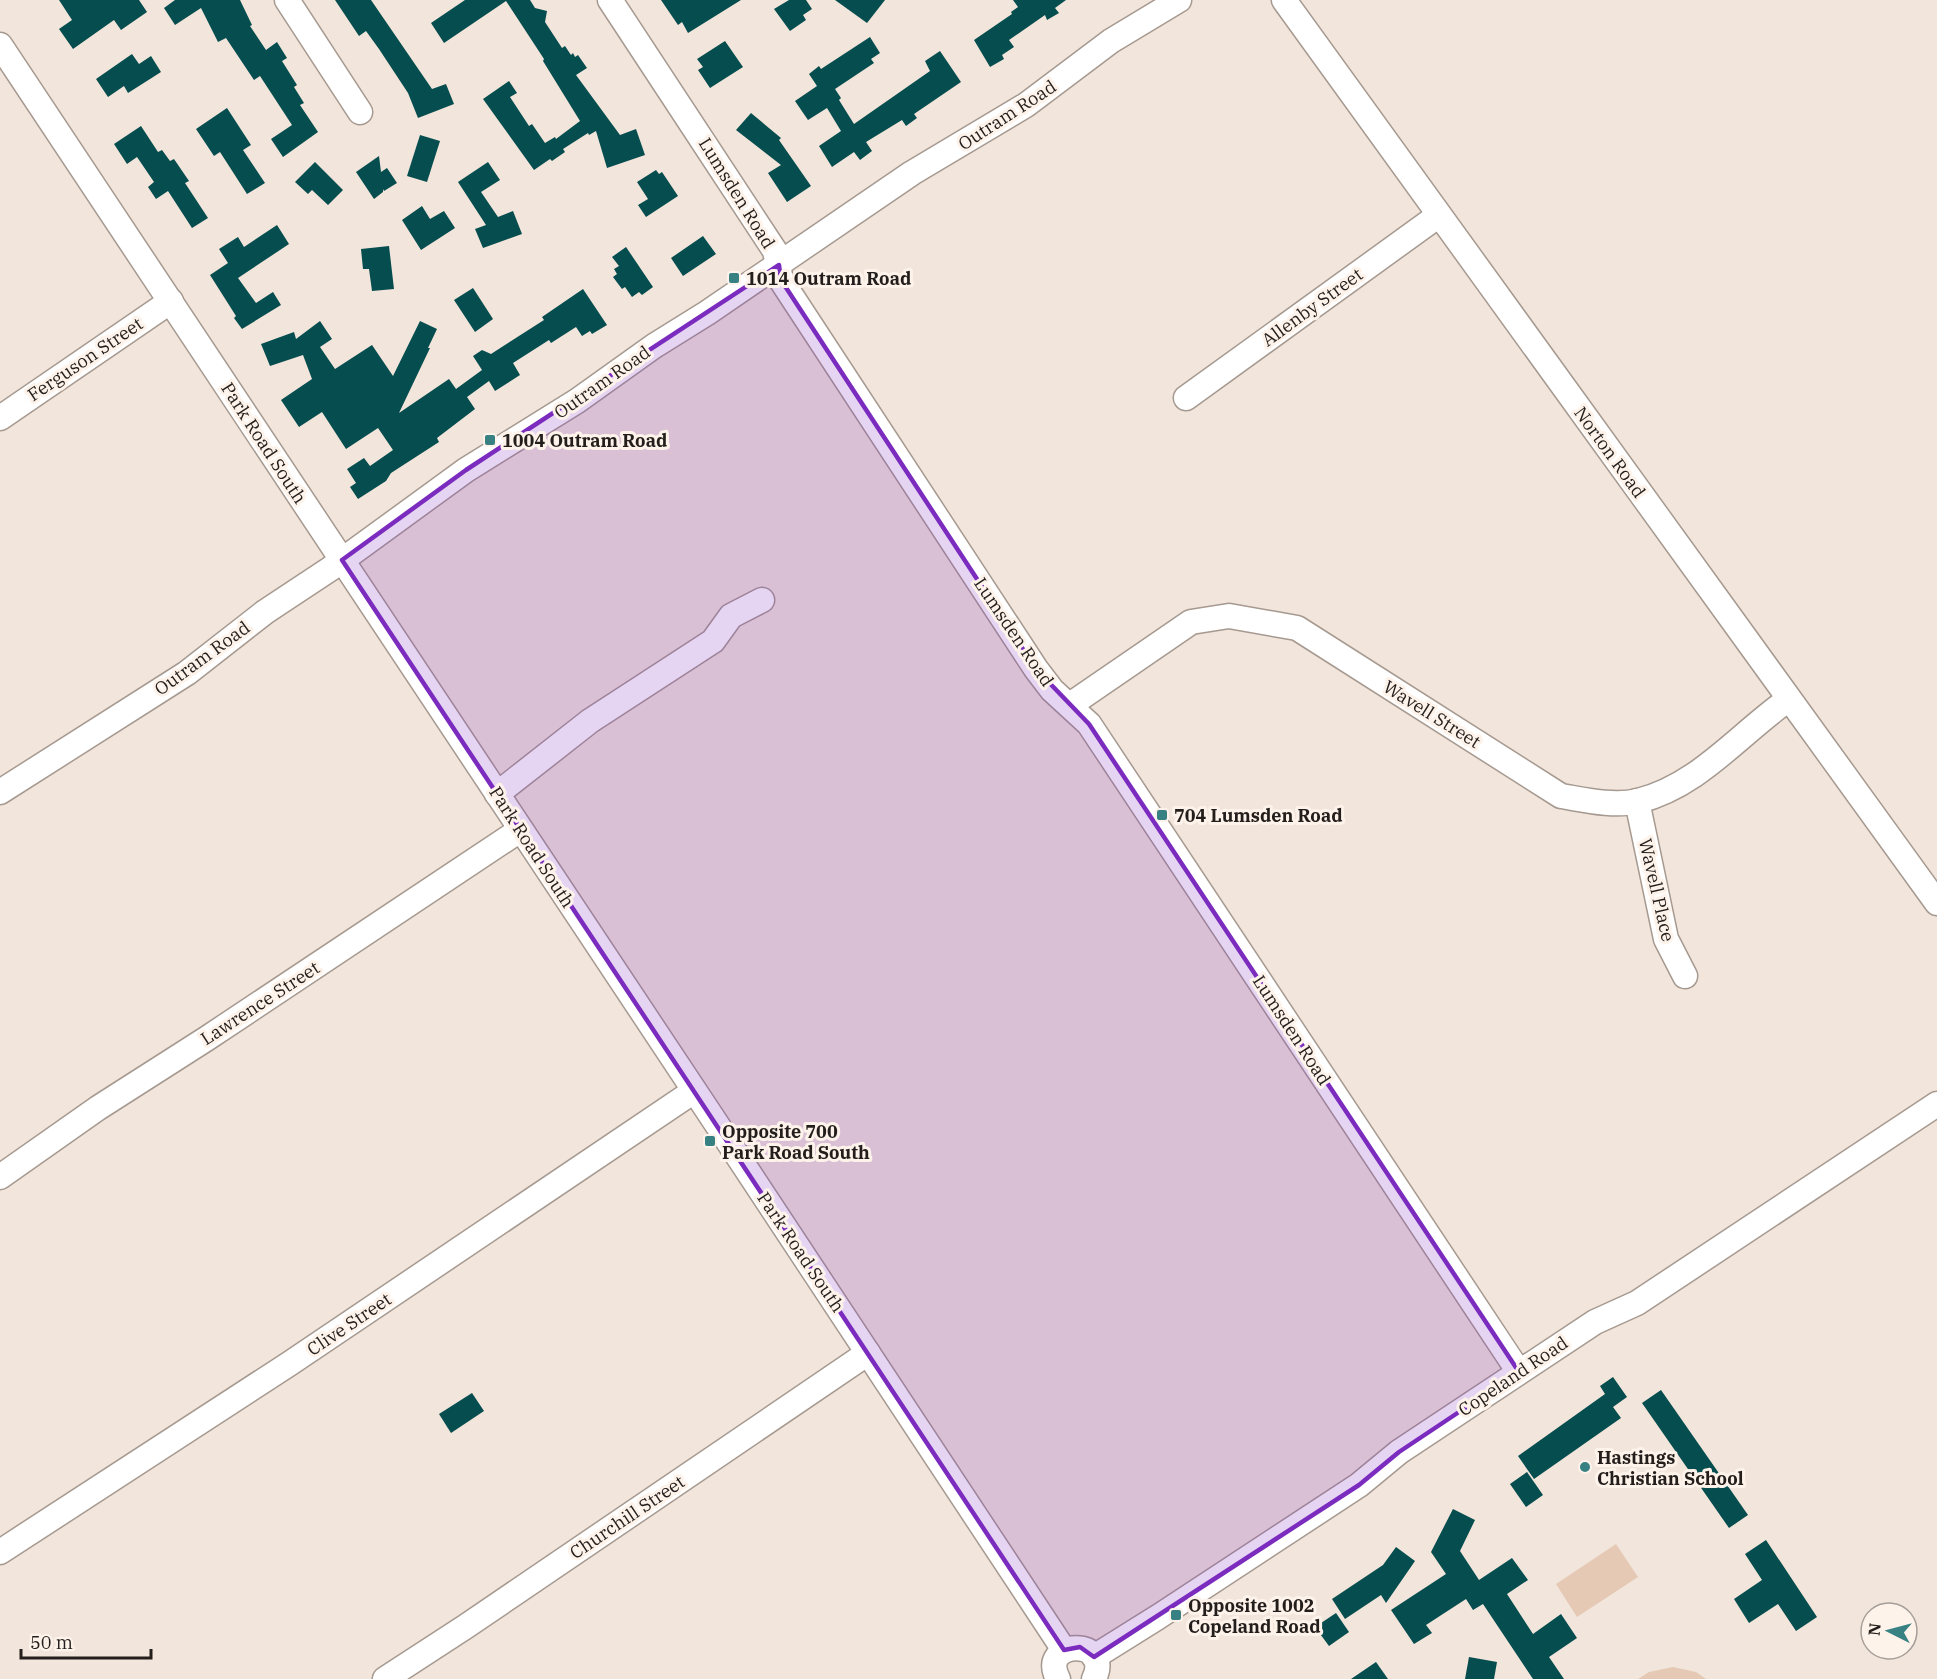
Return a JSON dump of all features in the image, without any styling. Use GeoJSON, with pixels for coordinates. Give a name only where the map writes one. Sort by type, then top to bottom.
{"type":"FeatureCollection","features":[{"type":"Feature","properties":{"kind":"street"},"geometry":{"type":"LineString","coordinates":[[287,0],[360,112]]}},
{"type":"Feature","properties":{"kind":"street","name":"Lumsden Road"},"geometry":{"type":"LineString","coordinates":[[610,0],[775,251],[781,280],[1036,669],[1052,690],[1089,724],[1161,829],[1519,1372]]}},
{"type":"Feature","properties":{"kind":"street","name":"Outram Road"},"geometry":{"type":"LineString","coordinates":[[0,792],[187,673],[265,612],[342,560],[466,470],[577,401],[654,346],[779,265],[912,173],[1026,105],[1111,41],[1179,0]]}},
{"type":"Feature","properties":{"kind":"street","name":"Norton Road"},"geometry":{"type":"LineString","coordinates":[[1284,0],[1937,903]]}},
{"type":"Feature","properties":{"kind":"street","name":"Park Road South"},"geometry":{"type":"LineString","coordinates":[[0,45],[1064,1650]]}},
{"type":"Feature","properties":{"kind":"street","name":"Allenby Street"},"geometry":{"type":"LineString","coordinates":[[1186,398],[1439,215]]}},
{"type":"Feature","properties":{"kind":"street","name":"Ferguson Street"},"geometry":{"type":"LineString","coordinates":[[0,418],[171,301]]}},
{"type":"Feature","properties":{"kind":"street"},"geometry":{"type":"LineString","coordinates":[[497,794],[590,721],[713,641],[731,615],[762,600]]}},
{"type":"Feature","properties":{"kind":"street","name":"Wavell Street"},"geometry":{"type":"LineString","coordinates":[[1070,705],[1191,622],[1229,616],[1252,620],[1296,628],[1561,795],[1605,802],[1637,801],[1666,791],[1691,777],[1789,699]]}},
{"type":"Feature","properties":{"kind":"street","name":"Wavell Place"},"geometry":{"type":"LineString","coordinates":[[1637,801],[1666,939],[1685,976]]}},
{"type":"Feature","properties":{"kind":"street","name":"Lawrence Street"},"geometry":{"type":"LineString","coordinates":[[0,1176],[520,830]]}},
{"type":"Feature","properties":{"kind":"street","name":"Clive Street"},"geometry":{"type":"LineString","coordinates":[[0,1552],[289,1364],[694,1091]]}},
{"type":"Feature","properties":{"kind":"street","name":"Copeland Road"},"geometry":{"type":"LineString","coordinates":[[1094,1668],[1168,1611],[1359,1485],[1399,1452],[1595,1322],[1637,1303],[1937,1104]]}},
{"type":"Feature","properties":{"kind":"street","name":"Churchill Street"},"geometry":{"type":"LineString","coordinates":[[385,1679],[868,1353]]}},
{"type":"Feature","properties":{"kind":"street"},"geometry":{"type":"LineString","coordinates":[[1058,1679],[1054,1668],[1055,1661],[1064,1650],[1071,1647],[1088,1650],[1094,1668]]}},
{"type":"Feature","properties":{"kind":"highlighted area"},"geometry":{"type":"Polygon","coordinates":[[[779,265],[781,280],[1036,669],[1089,724],[1519,1372],[1399,1452],[1359,1485],[1094,1657],[1080,1647],[1064,1650],[342,560],[466,470],[779,265]]]}},
{"type":"Feature","properties":{"kind":"shaded area"},"geometry":{"type":"Polygon","coordinates":[[[1616,1544],[1638,1577],[1577,1617],[1556,1584],[1616,1544]]]}},
{"type":"Feature","properties":{"kind":"shaded area"},"geometry":{"type":"Polygon","coordinates":[[[1673,1667],[1696,1672],[1706,1679],[1638,1679],[1649,1672],[1673,1667]]]}},
{"type":"Feature","properties":{"kind":"building"},"geometry":{"type":"Polygon","coordinates":[[[59,0],[139,0],[147,12],[121,30],[114,20],[73,49],[59,29],[72,20],[59,0]]]}},
{"type":"Feature","properties":{"kind":"building"},"geometry":{"type":"Polygon","coordinates":[[[175,0],[240,0],[252,25],[250,26],[266,50],[277,42],[287,58],[282,61],[297,85],[294,87],[304,103],[300,105],[318,132],[283,157],[271,139],[292,125],[260,76],[254,80],[226,38],[218,42],[201,8],[175,25],[164,8],[175,0]]]}},
{"type":"Feature","properties":{"kind":"building"},"geometry":{"type":"Polygon","coordinates":[[[335,0],[371,0],[432,89],[446,84],[454,104],[418,118],[408,93],[379,49],[366,31],[359,36],[335,0]]]}},
{"type":"Feature","properties":{"kind":"building"},"geometry":{"type":"Polygon","coordinates":[[[465,0],[530,0],[535,8],[547,11],[545,22],[562,48],[565,46],[575,57],[578,55],[587,68],[576,75],[620,135],[636,129],[645,155],[607,168],[596,131],[589,135],[588,133],[563,149],[565,152],[552,161],[550,159],[534,170],[483,99],[509,81],[517,93],[510,97],[529,126],[532,124],[545,143],[555,137],[556,139],[580,121],[543,61],[544,59],[506,1],[444,43],[431,23],[465,0]]]}},
{"type":"Feature","properties":{"kind":"building"},"geometry":{"type":"Polygon","coordinates":[[[661,0],[741,0],[688,33],[682,22],[678,25],[661,0]]]}},
{"type":"Feature","properties":{"kind":"building"},"geometry":{"type":"Polygon","coordinates":[[[789,0],[806,0],[812,9],[803,15],[806,20],[790,31],[774,9],[789,0]]]}},
{"type":"Feature","properties":{"kind":"building"},"geometry":{"type":"Polygon","coordinates":[[[835,0],[885,0],[867,23],[835,0]]]}},
{"type":"Feature","properties":{"kind":"building"},"geometry":{"type":"Polygon","coordinates":[[[1013,0],[1066,0],[1055,8],[1059,13],[1047,20],[1045,15],[1009,40],[1014,47],[1002,55],[1004,59],[990,67],[974,40],[1012,14],[1011,12],[1018,7],[1013,0]]]}},
{"type":"Feature","properties":{"kind":"building"},"geometry":{"type":"Polygon","coordinates":[[[870,37],[880,53],[871,59],[874,63],[835,89],[854,124],[930,71],[925,61],[940,51],[961,82],[914,114],[917,118],[906,126],[902,120],[866,142],[872,151],[860,160],[854,152],[832,167],[819,146],[841,131],[827,108],[808,120],[795,101],[817,86],[809,74],[819,66],[821,69],[870,37]]]}},
{"type":"Feature","properties":{"kind":"building"},"geometry":{"type":"Polygon","coordinates":[[[725,41],[743,67],[710,88],[698,70],[703,67],[697,59],[725,41]]]}},
{"type":"Feature","properties":{"kind":"building"},"geometry":{"type":"Polygon","coordinates":[[[132,54],[139,64],[151,56],[161,72],[128,93],[124,86],[108,97],[96,79],[132,54]]]}},
{"type":"Feature","properties":{"kind":"building"},"geometry":{"type":"Polygon","coordinates":[[[227,108],[251,145],[243,150],[265,183],[247,194],[220,152],[214,156],[196,129],[227,108]]]}},
{"type":"Feature","properties":{"kind":"building"},"geometry":{"type":"Polygon","coordinates":[[[751,113],[781,138],[779,140],[811,186],[787,202],[768,173],[781,165],[736,130],[751,113]]]}},
{"type":"Feature","properties":{"kind":"building"},"geometry":{"type":"Polygon","coordinates":[[[141,126],[158,152],[162,150],[170,161],[174,159],[189,181],[185,183],[208,218],[192,228],[168,191],[156,199],[148,187],[154,182],[137,157],[127,164],[114,144],[141,126]]]}},
{"type":"Feature","properties":{"kind":"building"},"geometry":{"type":"Polygon","coordinates":[[[420,135],[440,141],[427,182],[407,176],[420,135]]]}},
{"type":"Feature","properties":{"kind":"building"},"geometry":{"type":"Polygon","coordinates":[[[379,156],[381,172],[387,168],[397,183],[384,191],[383,189],[383,192],[374,199],[356,172],[379,156]]]}},
{"type":"Feature","properties":{"kind":"building"},"geometry":{"type":"Polygon","coordinates":[[[315,162],[343,190],[328,205],[312,190],[308,194],[295,182],[315,162]]]}},
{"type":"Feature","properties":{"kind":"building"},"geometry":{"type":"Polygon","coordinates":[[[488,162],[500,180],[481,192],[498,217],[513,211],[522,234],[483,248],[475,229],[486,225],[458,182],[488,162]]]}},
{"type":"Feature","properties":{"kind":"building"},"geometry":{"type":"Polygon","coordinates":[[[656,170],[659,174],[662,172],[678,196],[646,217],[638,205],[648,199],[637,182],[656,170]]]}},
{"type":"Feature","properties":{"kind":"building"},"geometry":{"type":"Polygon","coordinates":[[[422,206],[430,219],[444,211],[455,228],[421,250],[402,220],[422,206]]]}},
{"type":"Feature","properties":{"kind":"building"},"geometry":{"type":"Polygon","coordinates":[[[277,225],[289,244],[238,278],[256,303],[273,292],[281,305],[242,329],[210,275],[228,263],[219,249],[238,237],[244,247],[277,225]]]}},
{"type":"Feature","properties":{"kind":"building"},"geometry":{"type":"Polygon","coordinates":[[[703,236],[716,254],[683,276],[671,258],[703,236]]]}},
{"type":"Feature","properties":{"kind":"building"},"geometry":{"type":"Polygon","coordinates":[[[389,246],[394,289],[372,291],[369,269],[363,269],[361,249],[389,246]]]}},
{"type":"Feature","properties":{"kind":"building"},"geometry":{"type":"Polygon","coordinates":[[[626,247],[653,287],[642,295],[639,292],[632,297],[625,287],[622,289],[613,277],[617,274],[614,269],[619,266],[612,257],[626,247]]]}},
{"type":"Feature","properties":{"kind":"building"},"geometry":{"type":"Polygon","coordinates":[[[473,288],[493,319],[475,332],[454,300],[473,288]]]}},
{"type":"Feature","properties":{"kind":"building"},"geometry":{"type":"Polygon","coordinates":[[[583,289],[607,325],[592,334],[590,331],[582,336],[576,327],[551,343],[549,340],[513,363],[520,375],[495,391],[489,381],[467,397],[475,409],[437,438],[439,442],[391,473],[386,481],[358,499],[350,487],[356,483],[347,469],[364,458],[370,466],[393,450],[378,428],[346,449],[322,412],[299,427],[281,400],[312,379],[303,355],[270,366],[261,344],[294,332],[296,339],[320,321],[332,339],[320,347],[335,369],[372,345],[393,376],[420,321],[437,329],[399,413],[449,379],[456,389],[482,370],[473,356],[482,350],[491,354],[544,320],[542,317],[583,289]]]}},
{"type":"Feature","properties":{"kind":"building"},"geometry":{"type":"Polygon","coordinates":[[[1613,1377],[1627,1397],[1613,1407],[1621,1418],[1534,1479],[1518,1456],[1605,1394],[1600,1386],[1613,1377]]]}},
{"type":"Feature","properties":{"kind":"building"},"geometry":{"type":"Polygon","coordinates":[[[1661,1390],[1748,1515],[1729,1528],[1642,1403],[1661,1390]]]}},
{"type":"Feature","properties":{"kind":"building"},"geometry":{"type":"Polygon","coordinates":[[[472,1393],[484,1411],[451,1433],[439,1414],[472,1393]]]}},
{"type":"Feature","properties":{"kind":"building"},"geometry":{"type":"Polygon","coordinates":[[[1527,1472],[1543,1495],[1526,1507],[1510,1484],[1527,1472]]]}},
{"type":"Feature","properties":{"kind":"building"},"geometry":{"type":"Polygon","coordinates":[[[1453,1509],[1475,1520],[1460,1551],[1479,1580],[1512,1558],[1528,1580],[1507,1594],[1533,1634],[1561,1614],[1577,1638],[1549,1657],[1564,1679],[1533,1679],[1483,1604],[1473,1610],[1466,1599],[1426,1625],[1432,1633],[1414,1644],[1391,1610],[1446,1574],[1431,1552],[1453,1509]]]}},
{"type":"Feature","properties":{"kind":"building"},"geometry":{"type":"Polygon","coordinates":[[[1766,1540],[1817,1617],[1796,1631],[1778,1604],[1749,1623],[1734,1599],[1762,1580],[1745,1554],[1766,1540]]]}},
{"type":"Feature","properties":{"kind":"building"},"geometry":{"type":"Polygon","coordinates":[[[1396,1547],[1415,1561],[1386,1603],[1381,1595],[1345,1619],[1332,1599],[1383,1565],[1396,1547]]]}},
{"type":"Feature","properties":{"kind":"building"},"geometry":{"type":"Polygon","coordinates":[[[1336,1613],[1349,1632],[1329,1646],[1315,1627],[1336,1613]]]}},
{"type":"Feature","properties":{"kind":"building"},"geometry":{"type":"Polygon","coordinates":[[[1469,1657],[1497,1662],[1494,1679],[1465,1679],[1469,1657]]]}},
{"type":"Feature","properties":{"kind":"building"},"geometry":{"type":"Polygon","coordinates":[[[1376,1662],[1388,1679],[1351,1679],[1376,1662]]]}},
{"type":"Feature","properties":{"kind":"place","name":"1014 Outram Road"},"geometry":{"type":"Point","coordinates":[734,278]}},
{"type":"Feature","properties":{"kind":"place","name":"1004 Outram Road"},"geometry":{"type":"Point","coordinates":[490,440]}},
{"type":"Feature","properties":{"kind":"place","name":"704 Lumsden Road"},"geometry":{"type":"Point","coordinates":[1162,815]}},
{"type":"Feature","properties":{"kind":"place","name":"Opposite 700 Park Road South"},"geometry":{"type":"Point","coordinates":[710,1141]}},
{"type":"Feature","properties":{"kind":"place","name":"Hastings Christian School"},"geometry":{"type":"Point","coordinates":[1585,1467]}},
{"type":"Feature","properties":{"kind":"place","name":"Opposite 1002 Copeland Road"},"geometry":{"type":"Point","coordinates":[1176,1615]}}]}
